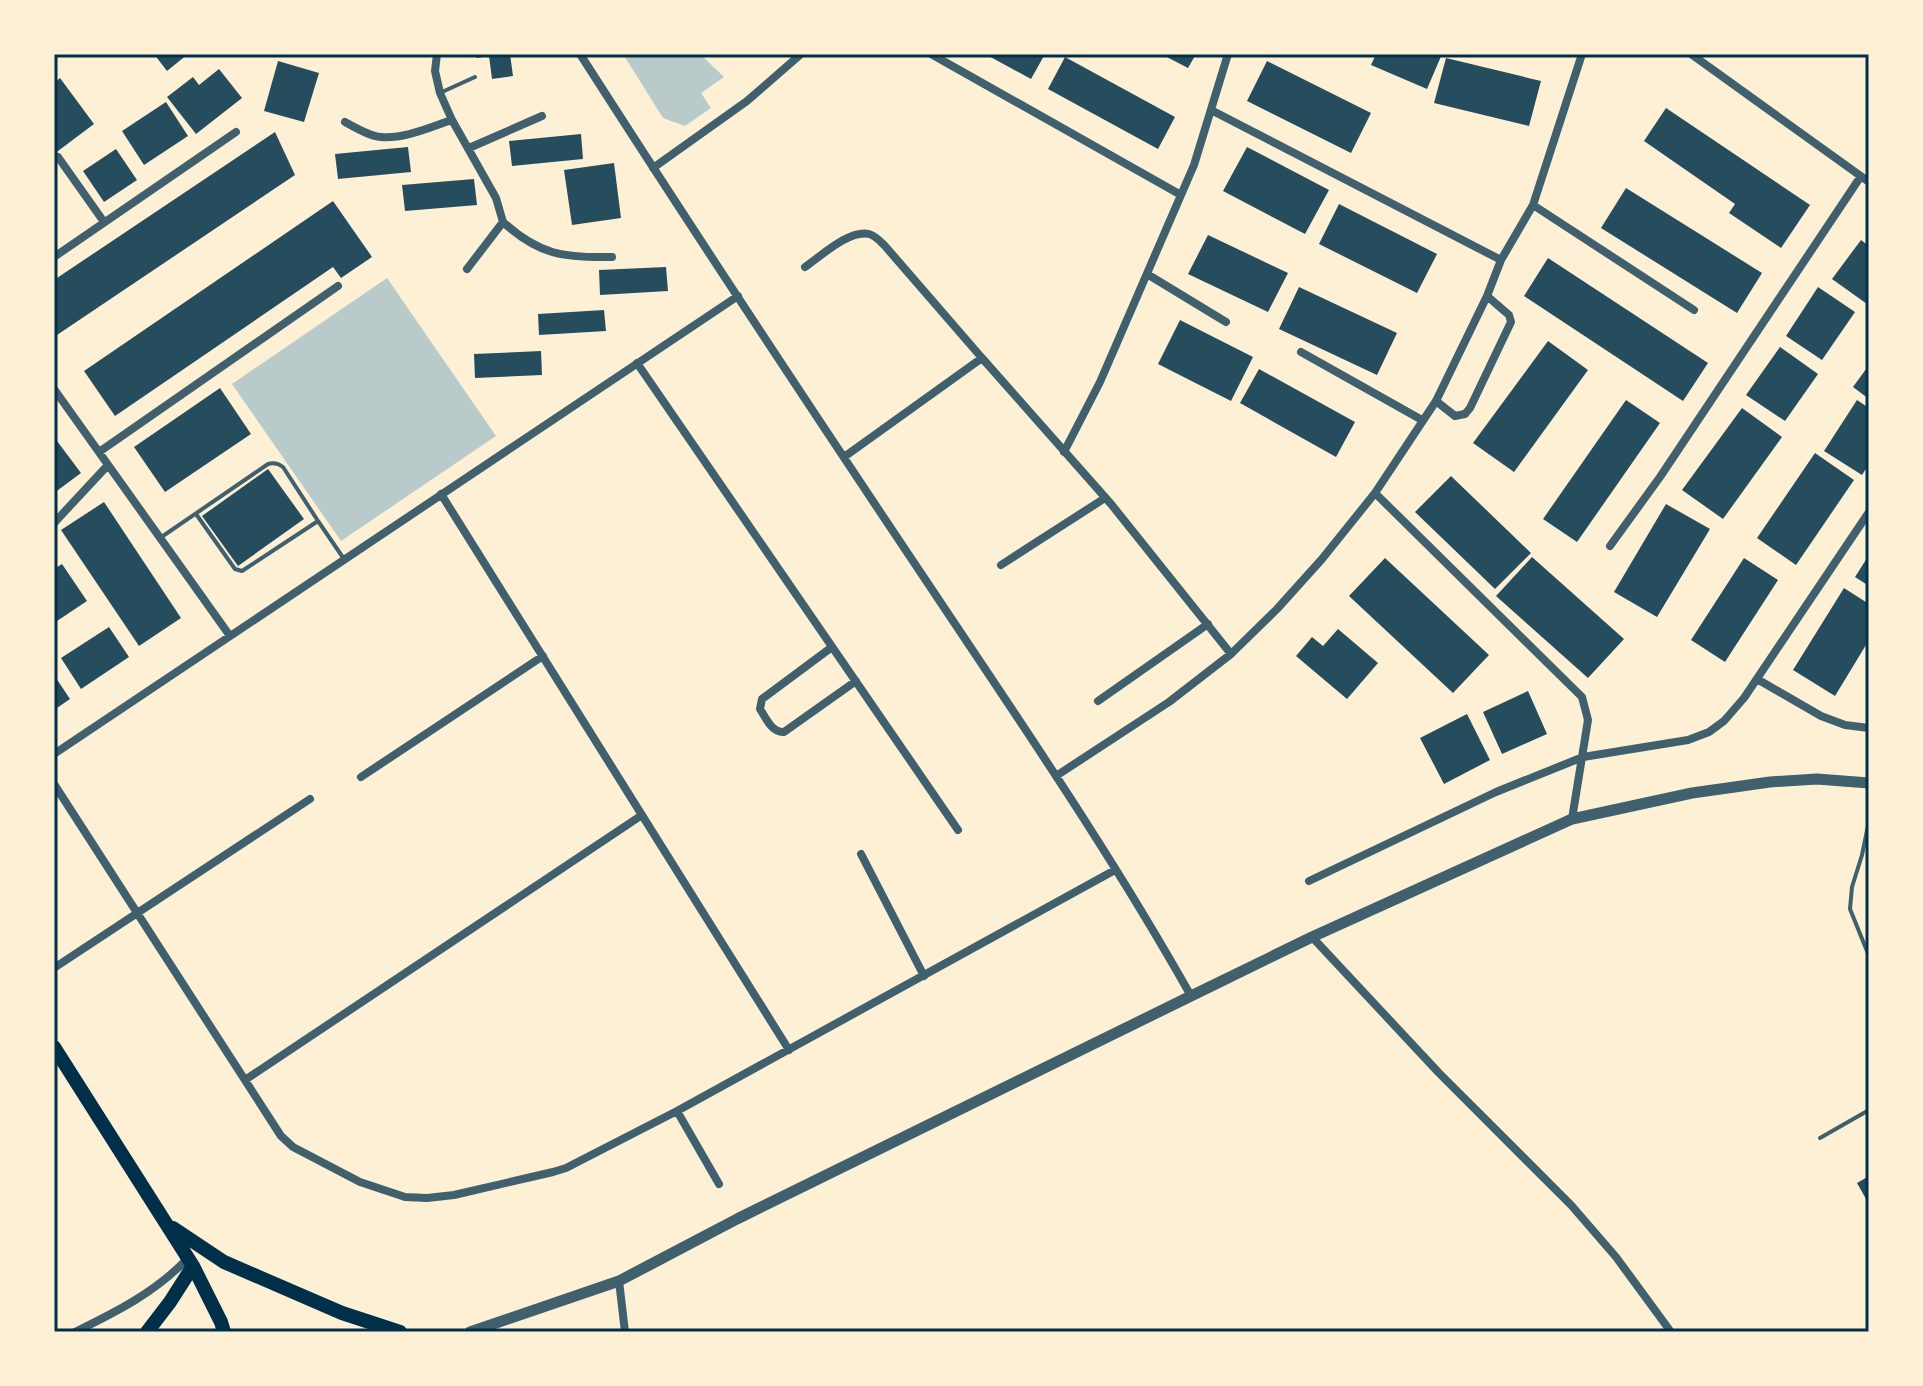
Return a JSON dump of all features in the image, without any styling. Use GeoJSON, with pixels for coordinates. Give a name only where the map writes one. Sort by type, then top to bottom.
{"type":"FeatureCollection","features":[{"type":"Feature","properties":{"kind":"main road"},"geometry":{"type":"LineString","coordinates":[[54,1047],[190,1262],[224,1332]]}},
{"type":"Feature","properties":{"kind":"main road"},"geometry":{"type":"LineString","coordinates":[[166,1223],[224,1262],[342,1313],[400,1332]]}},
{"type":"Feature","properties":{"kind":"main road"},"geometry":{"type":"LineString","coordinates":[[147,1332],[170,1302],[190,1262]]}},
{"type":"Feature","properties":{"kind":"street"},"geometry":{"type":"LineString","coordinates":[[437,54],[435,71],[440,93],[496,198],[503,222],[521,238],[551,253],[612,257]]}},
{"type":"Feature","properties":{"kind":"street"},"geometry":{"type":"LineString","coordinates":[[580,54],[1056,776],[1155,931],[1191,996]]}},
{"type":"Feature","properties":{"kind":"street"},"geometry":{"type":"LineString","coordinates":[[653,168],[747,101],[801,54]]}},
{"type":"Feature","properties":{"kind":"street"},"geometry":{"type":"LineString","coordinates":[[931,54],[1181,195]]}},
{"type":"Feature","properties":{"kind":"street"},"geometry":{"type":"LineString","coordinates":[[1064,452],[1100,382],[1194,165],[1228,54]]}},
{"type":"Feature","properties":{"kind":"street"},"geometry":{"type":"LineString","coordinates":[[1056,776],[1169,702],[1231,654],[1322,559],[1375,493],[1436,401],[1501,260],[1533,205],[1582,54]]}},
{"type":"Feature","properties":{"kind":"street"},"geometry":{"type":"LineString","coordinates":[[1610,546],[1865,179],[1691,54]]}},
{"type":"Feature","properties":{"kind":"street"},"geometry":{"type":"LineString","coordinates":[[1211,110],[1501,260]]}},
{"type":"Feature","properties":{"kind":"street"},"geometry":{"type":"LineString","coordinates":[[469,148],[542,116]]}},
{"type":"Feature","properties":{"kind":"street"},"geometry":{"type":"LineString","coordinates":[[345,122],[381,137],[404,135],[452,120]]}},
{"type":"Feature","properties":{"kind":"street"},"geometry":{"type":"LineString","coordinates":[[54,257],[236,132]]}},
{"type":"Feature","properties":{"kind":"street"},"geometry":{"type":"LineString","coordinates":[[58,157],[104,222]]}},
{"type":"Feature","properties":{"kind":"street"},"geometry":{"type":"LineString","coordinates":[[1533,205],[1694,310]]}},
{"type":"Feature","properties":{"kind":"street"},"geometry":{"type":"LineString","coordinates":[[467,269],[503,222]]}},
{"type":"Feature","properties":{"kind":"street"},"geometry":{"type":"LineString","coordinates":[[805,267],[841,241],[858,234],[875,236],[1105,498],[1231,654]]}},
{"type":"Feature","properties":{"kind":"street"},"geometry":{"type":"LineString","coordinates":[[1147,274],[1226,322]]}},
{"type":"Feature","properties":{"kind":"street"},"geometry":{"type":"LineString","coordinates":[[99,452],[338,286]]}},
{"type":"Feature","properties":{"kind":"street"},"geometry":{"type":"LineString","coordinates":[[54,754],[738,296]]}},
{"type":"Feature","properties":{"kind":"street"},"geometry":{"type":"LineString","coordinates":[[1436,401],[1455,416],[1465,414],[1470,408],[1511,322],[1509,315],[1487,296]]}},
{"type":"Feature","properties":{"kind":"street"},"geometry":{"type":"LineString","coordinates":[[1301,352],[1422,420]]}},
{"type":"Feature","properties":{"kind":"street"},"geometry":{"type":"LineString","coordinates":[[844,457],[982,358]]}},
{"type":"Feature","properties":{"kind":"street"},"geometry":{"type":"LineString","coordinates":[[637,363],[958,830]]}},
{"type":"Feature","properties":{"kind":"street"},"geometry":{"type":"LineString","coordinates":[[54,389],[230,636]]}},
{"type":"Feature","properties":{"kind":"street"},"geometry":{"type":"LineString","coordinates":[[54,523],[108,465]]}},
{"type":"Feature","properties":{"kind":"street"},"geometry":{"type":"LineString","coordinates":[[1375,493],[1582,697],[1588,720],[1572,819]]}},
{"type":"Feature","properties":{"kind":"street"},"geometry":{"type":"LineString","coordinates":[[441,494],[789,1050]]}},
{"type":"Feature","properties":{"kind":"street"},"geometry":{"type":"LineString","coordinates":[[1001,565],[1105,498]]}},
{"type":"Feature","properties":{"kind":"street"},"geometry":{"type":"LineString","coordinates":[[1309,881],[1496,792],[1583,757],[1688,740],[1709,732],[1724,721],[1744,698],[1869,512]]}},
{"type":"Feature","properties":{"kind":"street"},"geometry":{"type":"LineString","coordinates":[[1098,701],[1208,624]]}},
{"type":"Feature","properties":{"kind":"street"},"geometry":{"type":"LineString","coordinates":[[832,647],[762,699],[760,709],[774,730],[784,732],[856,681]]}},
{"type":"Feature","properties":{"kind":"street"},"geometry":{"type":"LineString","coordinates":[[361,777],[543,656]]}},
{"type":"Feature","properties":{"kind":"street"},"geometry":{"type":"LineString","coordinates":[[1757,679],[1821,716],[1845,725],[1869,728]]}},
{"type":"Feature","properties":{"kind":"street"},"geometry":{"type":"LineString","coordinates":[[470,1332],[619,1281],[737,1219],[1312,937],[1572,819],[1692,793],[1770,782],[1817,779],[1869,783]]}},
{"type":"Feature","properties":{"kind":"street"},"geometry":{"type":"LineString","coordinates":[[54,784],[281,1136],[293,1147],[360,1182],[405,1197],[454,1195],[566,1168],[677,1111],[1115,870]]}},
{"type":"Feature","properties":{"kind":"street"},"geometry":{"type":"LineString","coordinates":[[54,968],[310,799]]}},
{"type":"Feature","properties":{"kind":"street"},"geometry":{"type":"LineString","coordinates":[[245,1080],[642,815]]}},
{"type":"Feature","properties":{"kind":"street"},"geometry":{"type":"LineString","coordinates":[[861,854],[924,976]]}},
{"type":"Feature","properties":{"kind":"street"},"geometry":{"type":"LineString","coordinates":[[1312,937],[1439,1073],[1571,1205],[1616,1257],[1671,1332]]}},
{"type":"Feature","properties":{"kind":"street"},"geometry":{"type":"LineString","coordinates":[[677,1111],[719,1184]]}},
{"type":"Feature","properties":{"kind":"street"},"geometry":{"type":"LineString","coordinates":[[75,1332],[151,1291],[190,1262]]}},
{"type":"Feature","properties":{"kind":"street"},"geometry":{"type":"LineString","coordinates":[[619,1281],[625,1332]]}},
{"type":"Feature","properties":{"kind":"lane"},"geometry":{"type":"LineString","coordinates":[[440,93],[475,77]]}},
{"type":"Feature","properties":{"kind":"lane"},"geometry":{"type":"LineString","coordinates":[[160,538],[268,464],[276,463],[283,467],[344,559]]}},
{"type":"Feature","properties":{"kind":"lane"},"geometry":{"type":"LineString","coordinates":[[196,514],[235,569],[242,571],[318,521]]}},
{"type":"Feature","properties":{"kind":"lane"},"geometry":{"type":"LineString","coordinates":[[1869,821],[1852,887],[1850,909],[1869,956]]}},
{"type":"Feature","properties":{"kind":"lane"},"geometry":{"type":"LineString","coordinates":[[1820,1138],[1869,1110]]}},
{"type":"Feature","properties":{"kind":"shaded area"},"geometry":{"type":"Polygon","coordinates":[[[623,54],[700,54],[724,77],[701,93],[711,108],[685,126],[663,118],[623,54]]]}},
{"type":"Feature","properties":{"kind":"shaded area"},"geometry":{"type":"Polygon","coordinates":[[[387,278],[496,436],[341,541],[232,384],[387,278]]]}},
{"type":"Feature","properties":{"kind":"building"},"geometry":{"type":"Polygon","coordinates":[[[154,54],[188,54],[167,71],[154,54]]]}},
{"type":"Feature","properties":{"kind":"building"},"geometry":{"type":"Polygon","coordinates":[[[476,54],[510,54],[513,76],[492,79],[489,56],[477,58],[476,54]]]}},
{"type":"Feature","properties":{"kind":"building"},"geometry":{"type":"Polygon","coordinates":[[[985,54],[1045,54],[1031,79],[985,54]]]}},
{"type":"Feature","properties":{"kind":"building"},"geometry":{"type":"Polygon","coordinates":[[[1161,54],[1196,54],[1188,68],[1161,54]]]}},
{"type":"Feature","properties":{"kind":"building"},"geometry":{"type":"Polygon","coordinates":[[[1376,54],[1442,54],[1427,89],[1371,65],[1376,54]]]}},
{"type":"Feature","properties":{"kind":"building"},"geometry":{"type":"Polygon","coordinates":[[[1065,57],[1175,117],[1158,149],[1048,89],[1065,57]]]}},
{"type":"Feature","properties":{"kind":"building"},"geometry":{"type":"Polygon","coordinates":[[[1446,58],[1541,81],[1529,126],[1434,103],[1446,58]]]}},
{"type":"Feature","properties":{"kind":"building"},"geometry":{"type":"Polygon","coordinates":[[[278,61],[319,73],[304,122],[264,111],[278,61]]]}},
{"type":"Feature","properties":{"kind":"building"},"geometry":{"type":"Polygon","coordinates":[[[1267,61],[1371,113],[1351,153],[1247,101],[1267,61]]]}},
{"type":"Feature","properties":{"kind":"building"},"geometry":{"type":"Polygon","coordinates":[[[219,69],[242,98],[196,134],[167,97],[193,77],[199,85],[219,69]]]}},
{"type":"Feature","properties":{"kind":"building"},"geometry":{"type":"Polygon","coordinates":[[[60,78],[94,124],[54,154],[54,83],[60,78]]]}},
{"type":"Feature","properties":{"kind":"building"},"geometry":{"type":"Polygon","coordinates":[[[166,102],[188,136],[144,165],[122,131],[166,102]]]}},
{"type":"Feature","properties":{"kind":"building"},"geometry":{"type":"Polygon","coordinates":[[[1666,108],[1810,205],[1781,248],[1729,213],[1735,204],[1644,141],[1666,108]]]}},
{"type":"Feature","properties":{"kind":"building"},"geometry":{"type":"Polygon","coordinates":[[[275,132],[295,175],[54,337],[54,280],[275,132]]]}},
{"type":"Feature","properties":{"kind":"building"},"geometry":{"type":"Polygon","coordinates":[[[581,134],[583,159],[512,166],[509,141],[581,134]]]}},
{"type":"Feature","properties":{"kind":"building"},"geometry":{"type":"Polygon","coordinates":[[[408,147],[411,172],[338,179],[335,154],[408,147]]]}},
{"type":"Feature","properties":{"kind":"building"},"geometry":{"type":"Polygon","coordinates":[[[1247,147],[1329,190],[1305,234],[1223,191],[1247,147]]]}},
{"type":"Feature","properties":{"kind":"building"},"geometry":{"type":"Polygon","coordinates":[[[116,149],[137,180],[104,202],[83,171],[116,149]]]}},
{"type":"Feature","properties":{"kind":"building"},"geometry":{"type":"Polygon","coordinates":[[[614,163],[621,218],[572,225],[564,170],[614,163]]]}},
{"type":"Feature","properties":{"kind":"building"},"geometry":{"type":"Polygon","coordinates":[[[474,179],[477,205],[405,211],[402,185],[474,179]]]}},
{"type":"Feature","properties":{"kind":"building"},"geometry":{"type":"Polygon","coordinates":[[[1626,188],[1762,273],[1737,313],[1601,228],[1626,188]]]}},
{"type":"Feature","properties":{"kind":"building"},"geometry":{"type":"Polygon","coordinates":[[[333,201],[372,257],[341,278],[333,267],[115,416],[84,371],[333,201]]]}},
{"type":"Feature","properties":{"kind":"building"},"geometry":{"type":"Polygon","coordinates":[[[1339,204],[1437,254],[1417,293],[1319,244],[1339,204]]]}},
{"type":"Feature","properties":{"kind":"building"},"geometry":{"type":"Polygon","coordinates":[[[1208,235],[1288,273],[1268,312],[1188,274],[1208,235]]]}},
{"type":"Feature","properties":{"kind":"building"},"geometry":{"type":"Polygon","coordinates":[[[1861,240],[1869,246],[1867,304],[1832,279],[1861,240]]]}},
{"type":"Feature","properties":{"kind":"building"},"geometry":{"type":"Polygon","coordinates":[[[1548,258],[1708,363],[1683,401],[1524,296],[1548,258]]]}},
{"type":"Feature","properties":{"kind":"building"},"geometry":{"type":"Polygon","coordinates":[[[666,267],[668,291],[600,295],[599,270],[666,267]]]}},
{"type":"Feature","properties":{"kind":"building"},"geometry":{"type":"Polygon","coordinates":[[[1299,287],[1397,333],[1377,375],[1279,329],[1299,287]]]}},
{"type":"Feature","properties":{"kind":"building"},"geometry":{"type":"Polygon","coordinates":[[[1818,287],[1855,312],[1822,360],[1786,336],[1818,287]]]}},
{"type":"Feature","properties":{"kind":"building"},"geometry":{"type":"Polygon","coordinates":[[[604,310],[606,331],[539,335],[538,314],[604,310]]]}},
{"type":"Feature","properties":{"kind":"building"},"geometry":{"type":"Polygon","coordinates":[[[1180,320],[1253,357],[1231,401],[1158,364],[1180,320]]]}},
{"type":"Feature","properties":{"kind":"building"},"geometry":{"type":"Polygon","coordinates":[[[1548,341],[1588,370],[1514,472],[1473,443],[1548,341]]]}},
{"type":"Feature","properties":{"kind":"building"},"geometry":{"type":"Polygon","coordinates":[[[1780,347],[1818,374],[1785,421],[1746,395],[1780,347]]]}},
{"type":"Feature","properties":{"kind":"building"},"geometry":{"type":"Polygon","coordinates":[[[541,351],[542,375],[475,378],[474,354],[541,351]]]}},
{"type":"Feature","properties":{"kind":"building"},"geometry":{"type":"Polygon","coordinates":[[[1869,365],[1869,399],[1853,387],[1869,365]]]}},
{"type":"Feature","properties":{"kind":"building"},"geometry":{"type":"Polygon","coordinates":[[[1259,369],[1355,422],[1336,457],[1240,403],[1259,369]]]}},
{"type":"Feature","properties":{"kind":"building"},"geometry":{"type":"Polygon","coordinates":[[[220,388],[251,434],[165,492],[134,447],[220,388]]]}},
{"type":"Feature","properties":{"kind":"building"},"geometry":{"type":"Polygon","coordinates":[[[1626,400],[1660,423],[1577,542],[1543,519],[1626,400]]]}},
{"type":"Feature","properties":{"kind":"building"},"geometry":{"type":"Polygon","coordinates":[[[1857,400],[1869,408],[1869,464],[1862,475],[1824,451],[1857,400]]]}},
{"type":"Feature","properties":{"kind":"building"},"geometry":{"type":"Polygon","coordinates":[[[1742,408],[1782,437],[1723,519],[1682,490],[1742,408]]]}},
{"type":"Feature","properties":{"kind":"building"},"geometry":{"type":"Polygon","coordinates":[[[54,437],[81,473],[54,493],[54,437]]]}},
{"type":"Feature","properties":{"kind":"building"},"geometry":{"type":"Polygon","coordinates":[[[1815,453],[1854,480],[1796,565],[1757,538],[1815,453]]]}},
{"type":"Feature","properties":{"kind":"building"},"geometry":{"type":"Polygon","coordinates":[[[268,469],[304,519],[238,566],[202,516],[268,469]]]}},
{"type":"Feature","properties":{"kind":"building"},"geometry":{"type":"Polygon","coordinates":[[[1451,476],[1531,553],[1495,589],[1415,512],[1451,476]]]}},
{"type":"Feature","properties":{"kind":"building"},"geometry":{"type":"Polygon","coordinates":[[[104,502],[181,618],[139,646],[61,530],[104,502]]]}},
{"type":"Feature","properties":{"kind":"building"},"geometry":{"type":"Polygon","coordinates":[[[1666,504],[1710,529],[1657,617],[1614,592],[1666,504]]]}},
{"type":"Feature","properties":{"kind":"building"},"geometry":{"type":"Polygon","coordinates":[[[1869,555],[1869,586],[1855,577],[1869,555]]]}},
{"type":"Feature","properties":{"kind":"building"},"geometry":{"type":"Polygon","coordinates":[[[1532,557],[1624,639],[1588,678],[1496,596],[1532,557]]]}},
{"type":"Feature","properties":{"kind":"building"},"geometry":{"type":"Polygon","coordinates":[[[1385,558],[1489,655],[1453,693],[1349,596],[1385,558]]]}},
{"type":"Feature","properties":{"kind":"building"},"geometry":{"type":"Polygon","coordinates":[[[1744,558],[1778,580],[1725,662],[1691,640],[1744,558]]]}},
{"type":"Feature","properties":{"kind":"building"},"geometry":{"type":"Polygon","coordinates":[[[62,564],[87,601],[54,623],[54,569],[62,564]]]}},
{"type":"Feature","properties":{"kind":"building"},"geometry":{"type":"Polygon","coordinates":[[[1844,588],[1869,604],[1869,640],[1835,696],[1793,670],[1844,588]]]}},
{"type":"Feature","properties":{"kind":"building"},"geometry":{"type":"Polygon","coordinates":[[[109,627],[129,657],[81,689],[61,658],[109,627]]]}},
{"type":"Feature","properties":{"kind":"building"},"geometry":{"type":"Polygon","coordinates":[[[1338,629],[1378,663],[1347,699],[1296,656],[1312,637],[1323,646],[1338,629]]]}},
{"type":"Feature","properties":{"kind":"building"},"geometry":{"type":"Polygon","coordinates":[[[54,675],[70,699],[54,710],[54,675]]]}},
{"type":"Feature","properties":{"kind":"building"},"geometry":{"type":"Polygon","coordinates":[[[1528,691],[1547,734],[1502,754],[1483,712],[1528,691]]]}},
{"type":"Feature","properties":{"kind":"building"},"geometry":{"type":"Polygon","coordinates":[[[1467,714],[1490,760],[1444,784],[1420,738],[1467,714]]]}},
{"type":"Feature","properties":{"kind":"building"},"geometry":{"type":"Polygon","coordinates":[[[1869,1176],[1869,1197],[1866,1199],[1857,1183],[1869,1176]]]}}]}
